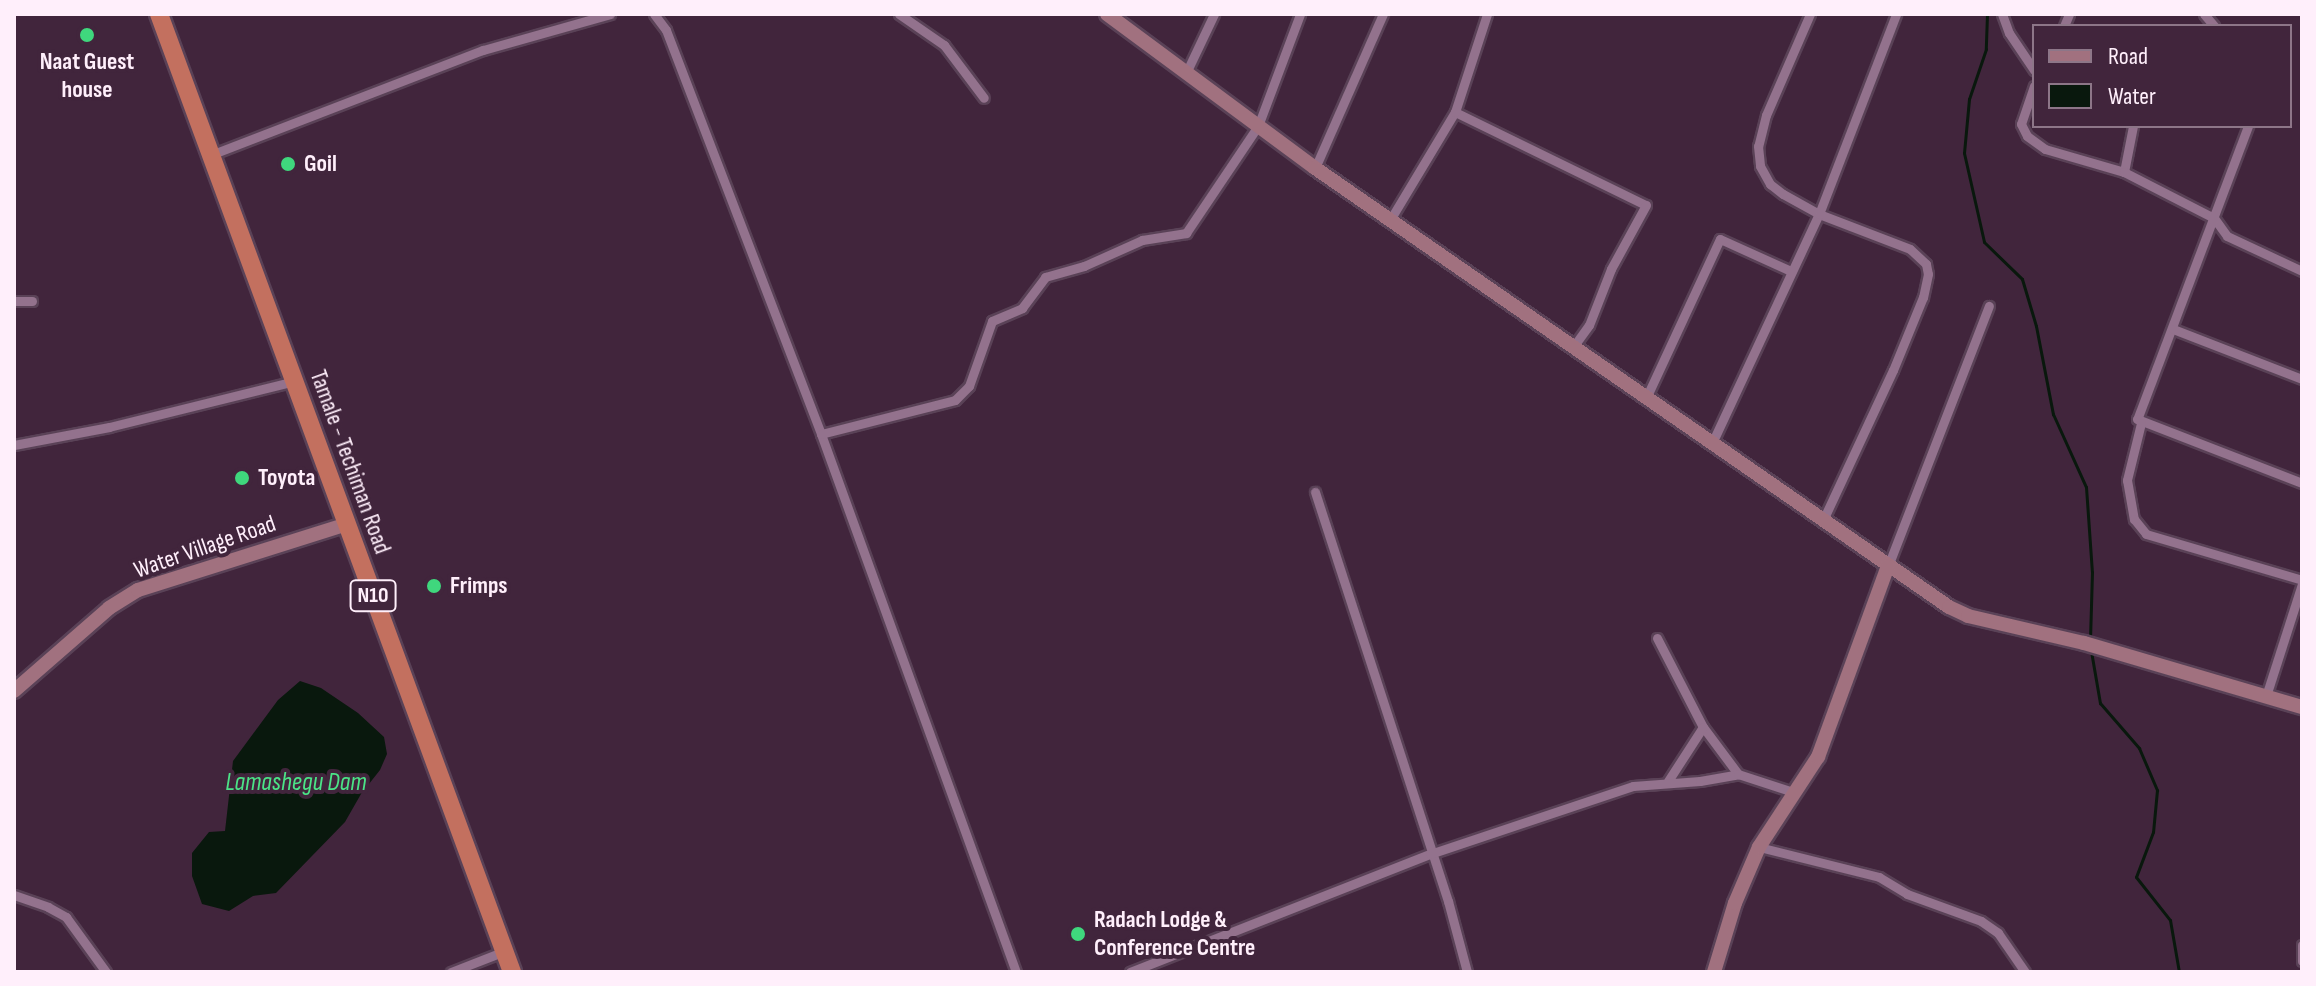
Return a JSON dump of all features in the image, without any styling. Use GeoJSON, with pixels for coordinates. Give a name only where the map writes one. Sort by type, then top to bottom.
{"type":"FeatureCollection","features":[{"type":"Feature","properties":{"kind":"highway","name":"Tamale - Techiman Road"},"geometry":{"type":"LineString","coordinates":[[159,14],[512,972]]}},
{"type":"Feature","properties":{"kind":"street"},"geometry":{"type":"LineString","coordinates":[[213,154],[469,55],[583,17],[610,14]]}},
{"type":"Feature","properties":{"kind":"street"},"geometry":{"type":"LineString","coordinates":[[654,14],[666,30],[821,434],[1016,972]]}},
{"type":"Feature","properties":{"kind":"street"},"geometry":{"type":"LineString","coordinates":[[899,14],[944,45],[984,98]]}},
{"type":"Feature","properties":{"kind":"street"},"geometry":{"type":"LineString","coordinates":[[1107,14],[1127,19],[1186,73],[1315,168],[1824,518],[1888,566],[1968,616],[2084,643],[2302,707]]}},
{"type":"Feature","properties":{"kind":"street"},"geometry":{"type":"LineString","coordinates":[[1186,73],[1214,14]]}},
{"type":"Feature","properties":{"kind":"street"},"geometry":{"type":"LineString","coordinates":[[821,434],[955,400],[965,394],[992,321],[1022,308],[1045,277],[1084,266],[1142,240],[1186,233],[1258,126],[1300,14]]}},
{"type":"Feature","properties":{"kind":"street"},"geometry":{"type":"LineString","coordinates":[[1315,168],[1383,14]]}},
{"type":"Feature","properties":{"kind":"street"},"geometry":{"type":"LineString","coordinates":[[1390,220],[1455,112],[1487,14]]}},
{"type":"Feature","properties":{"kind":"street"},"geometry":{"type":"LineString","coordinates":[[1810,14],[1766,115],[1758,146],[1760,166],[1770,184],[1819,214],[1910,249],[1926,264],[1928,274],[1923,297],[1893,370],[1824,518]]}},
{"type":"Feature","properties":{"kind":"street"},"geometry":{"type":"LineString","coordinates":[[1713,441],[1819,214],[1896,14]]}},
{"type":"Feature","properties":{"kind":"street"},"geometry":{"type":"LineString","coordinates":[[2002,14],[2009,33],[2032,67]]}},
{"type":"Feature","properties":{"kind":"street"},"geometry":{"type":"LineString","coordinates":[[2032,91],[2022,117],[2027,136],[2045,149],[2124,172],[2214,218],[2227,236],[2301,268]]}},
{"type":"Feature","properties":{"kind":"street"},"geometry":{"type":"LineString","coordinates":[[1455,112],[1646,205],[1611,269],[1589,325],[1574,346]]}},
{"type":"Feature","properties":{"kind":"street"},"geometry":{"type":"LineString","coordinates":[[2124,172],[2133,128]]}},
{"type":"Feature","properties":{"kind":"street"},"geometry":{"type":"LineString","coordinates":[[2247,128],[2173,329],[2137,414],[2141,423],[2127,480],[2134,519],[2146,534],[2302,582],[2266,696]]}},
{"type":"Feature","properties":{"kind":"street"},"geometry":{"type":"LineString","coordinates":[[1647,396],[1720,239],[1791,271]]}},
{"type":"Feature","properties":{"kind":"street"},"geometry":{"type":"LineString","coordinates":[[14,301],[32,301]]}},
{"type":"Feature","properties":{"kind":"street"},"geometry":{"type":"LineString","coordinates":[[1714,972],[1735,903],[1759,847],[1818,757],[1989,306]]}},
{"type":"Feature","properties":{"kind":"street"},"geometry":{"type":"LineString","coordinates":[[2173,329],[2302,379]]}},
{"type":"Feature","properties":{"kind":"street"},"geometry":{"type":"LineString","coordinates":[[14,445],[109,427],[296,380]]}},
{"type":"Feature","properties":{"kind":"street"},"geometry":{"type":"LineString","coordinates":[[2141,423],[2302,483]]}},
{"type":"Feature","properties":{"kind":"street"},"geometry":{"type":"LineString","coordinates":[[1315,492],[1430,854],[1448,901],[1467,972]]}},
{"type":"Feature","properties":{"kind":"street","name":"Water Village Road"},"geometry":{"type":"LineString","coordinates":[[16,685],[109,608],[138,590],[347,524]]}},
{"type":"Feature","properties":{"kind":"street"},"geometry":{"type":"LineString","coordinates":[[1657,638],[1703,727],[1738,774]]}},
{"type":"Feature","properties":{"kind":"street"},"geometry":{"type":"LineString","coordinates":[[1668,781],[1703,727]]}},
{"type":"Feature","properties":{"kind":"street"},"geometry":{"type":"LineString","coordinates":[[1130,972],[1146,969],[1430,854],[1633,786],[1700,781],[1738,774],[1793,792]]}},
{"type":"Feature","properties":{"kind":"street"},"geometry":{"type":"LineString","coordinates":[[1759,847],[1879,877],[1907,894],[1981,921],[1998,933],[2025,972]]}},
{"type":"Feature","properties":{"kind":"street"},"geometry":{"type":"LineString","coordinates":[[14,895],[66,917],[106,972]]}},
{"type":"Feature","properties":{"kind":"street"},"geometry":{"type":"LineString","coordinates":[[2302,945],[2302,961]]}},
{"type":"Feature","properties":{"kind":"street"},"geometry":{"type":"LineString","coordinates":[[451,972],[505,951]]}},
{"type":"Feature","properties":{"kind":"water","name":"Lamashegu Dam"},"geometry":{"type":"Polygon","coordinates":[[[300,681],[321,688],[358,713],[384,737],[387,754],[380,770],[345,822],[276,893],[253,896],[229,911],[202,904],[192,876],[192,853],[209,832],[225,831],[233,761],[278,700],[300,681]]]}},
{"type":"Feature","properties":{"kind":"waterway"},"geometry":{"type":"LineString","coordinates":[[1987,14],[1986,49],[1969,99],[1964,153],[1984,242],[2022,279],[2036,326],[2053,414],[2086,487],[2092,572],[2090,639]]}},
{"type":"Feature","properties":{"kind":"waterway"},"geometry":{"type":"LineString","coordinates":[[2091,651],[2100,703],[2139,748],[2157,790],[2153,832],[2136,877],[2170,920],[2179,972]]}},
{"type":"Feature","properties":{"kind":"place","name":"Naat Guest house"},"geometry":{"type":"Point","coordinates":[87,35]}},
{"type":"Feature","properties":{"kind":"place","name":"Goil"},"geometry":{"type":"Point","coordinates":[288,164]}},
{"type":"Feature","properties":{"kind":"place","name":"Toyota"},"geometry":{"type":"Point","coordinates":[242,478]}},
{"type":"Feature","properties":{"kind":"place","name":"Frimps"},"geometry":{"type":"Point","coordinates":[434,586]}},
{"type":"Feature","properties":{"kind":"place","name":"Radach Lodge & Conference Centre"},"geometry":{"type":"Point","coordinates":[1078,934]}}]}
